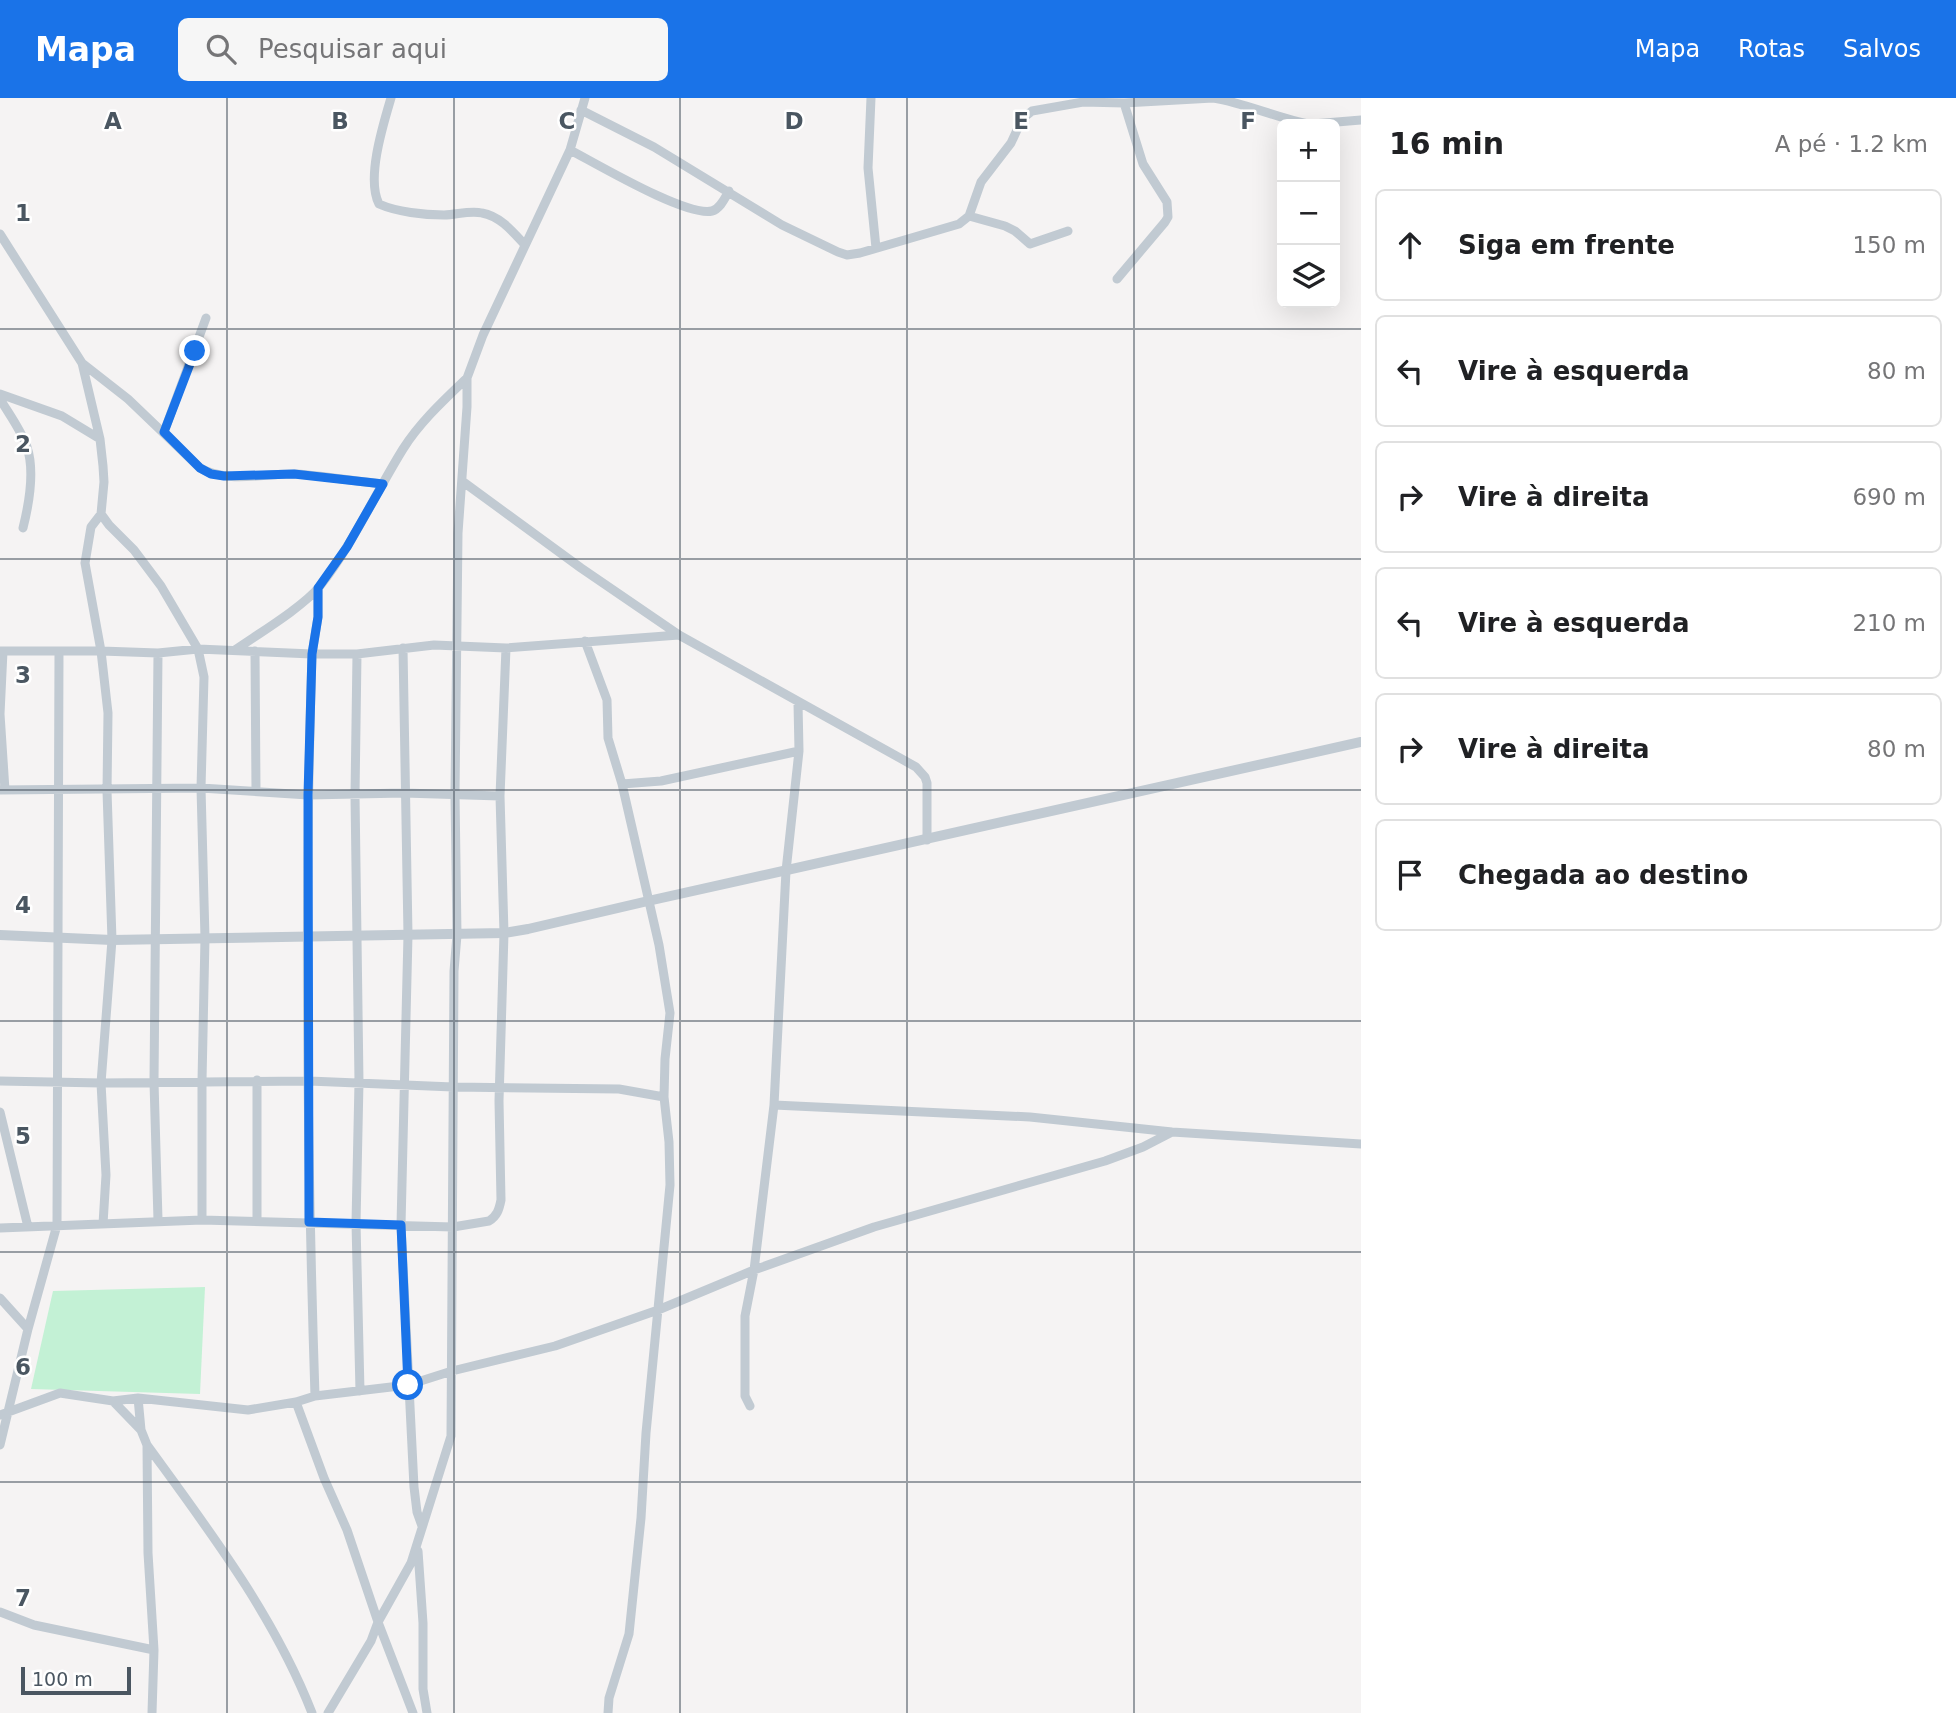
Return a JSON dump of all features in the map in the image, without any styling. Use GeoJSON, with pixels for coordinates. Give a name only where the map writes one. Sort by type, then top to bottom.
{"type":"FeatureCollection","features":[{"type":"Feature","properties":{"kind":"street"},"geometry":{"type":"LineString","coordinates":[[390,98],[380,137],[375,176],[375,196],[379,204],[442,215],[481,212],[510,229],[525,245]]}},
{"type":"Feature","properties":{"kind":"street"},"geometry":{"type":"LineString","coordinates":[[328,1713],[371,1641],[378,1622],[411,1563],[451,1436],[454,971],[457,935],[455,794],[458,533],[467,378],[483,335],[570,150],[584,98]]}},
{"type":"Feature","properties":{"kind":"street"},"geometry":{"type":"LineString","coordinates":[[871,98],[868,168],[876,248]]}},
{"type":"Feature","properties":{"kind":"street"},"geometry":{"type":"LineString","coordinates":[[581,110],[644,141],[782,225],[847,255],[959,224],[969,216],[981,183],[1011,143],[1022,119],[1032,111],[1080,100],[1124,103],[1213,98],[1237,102],[1283,119]]}},
{"type":"Feature","properties":{"kind":"street"},"geometry":{"type":"LineString","coordinates":[[1117,279],[1165,222],[1168,211],[1164,196],[1143,164],[1124,103]]}},
{"type":"Feature","properties":{"kind":"street"},"geometry":{"type":"LineString","coordinates":[[1340,122],[1361,120]]}},
{"type":"Feature","properties":{"kind":"street"},"geometry":{"type":"LineString","coordinates":[[570,150],[671,202],[693,210],[711,212],[717,209],[729,191]]}},
{"type":"Feature","properties":{"kind":"street"},"geometry":{"type":"LineString","coordinates":[[969,216],[1005,226],[1030,244],[1068,231]]}},
{"type":"Feature","properties":{"kind":"street"},"geometry":{"type":"LineString","coordinates":[[0,234],[82,363],[100,439],[104,482],[101,514],[91,527],[85,563],[101,650],[108,713],[107,791],[112,940],[101,1083],[106,1175],[103,1224]]}},
{"type":"Feature","properties":{"kind":"street"},"geometry":{"type":"LineString","coordinates":[[164,432],[206,318]]}},
{"type":"Feature","properties":{"kind":"street"},"geometry":{"type":"LineString","coordinates":[[82,363],[128,398],[200,468],[211,474],[294,474],[383,484]]}},
{"type":"Feature","properties":{"kind":"street"},"geometry":{"type":"LineString","coordinates":[[235,650],[276,622],[318,588],[347,547],[404,448],[423,422],[467,378]]}},
{"type":"Feature","properties":{"kind":"street"},"geometry":{"type":"LineString","coordinates":[[0,396],[62,416],[100,439]]}},
{"type":"Feature","properties":{"kind":"street"},"geometry":{"type":"LineString","coordinates":[[0,396],[23,438],[29,455],[28,504],[23,528]]}},
{"type":"Feature","properties":{"kind":"street"},"geometry":{"type":"LineString","coordinates":[[462,481],[580,568],[679,635],[922,772],[927,783],[927,840]]}},
{"type":"Feature","properties":{"kind":"street"},"geometry":{"type":"LineString","coordinates":[[101,514],[149,568],[198,649],[204,677],[201,788],[205,938],[202,1220]]}},
{"type":"Feature","properties":{"kind":"street"},"geometry":{"type":"LineString","coordinates":[[314,1396],[309,1222],[307,937],[312,654],[318,617],[318,588]]}},
{"type":"Feature","properties":{"kind":"street"},"geometry":{"type":"LineString","coordinates":[[500,796],[404,793],[308,795],[201,788],[3,790],[1,651],[101,650],[158,653],[198,649],[357,654],[403,648],[506,648],[679,635]]}},
{"type":"Feature","properties":{"kind":"street"},"geometry":{"type":"LineString","coordinates":[[585,641],[607,700],[608,738],[622,784],[659,945],[670,1013],[664,1059],[670,1185],[646,1433],[635,1584],[629,1634],[609,1698],[608,1713]]}},
{"type":"Feature","properties":{"kind":"street"},"geometry":{"type":"LineString","coordinates":[[403,648],[408,935],[401,1225],[414,1487],[422,1526]]}},
{"type":"Feature","properties":{"kind":"street"},"geometry":{"type":"LineString","coordinates":[[0,1228],[158,1220],[257,1220],[453,1227],[489,1221],[498,1212],[501,1200],[500,1088],[504,933],[500,796],[506,648]]}},
{"type":"Feature","properties":{"kind":"street"},"geometry":{"type":"LineString","coordinates":[[255,651],[256,792]]}},
{"type":"Feature","properties":{"kind":"street"},"geometry":{"type":"LineString","coordinates":[[0,1445],[4,1413],[57,1225],[59,652]]}},
{"type":"Feature","properties":{"kind":"street"},"geometry":{"type":"LineString","coordinates":[[158,653],[155,1082],[158,1220]]}},
{"type":"Feature","properties":{"kind":"street"},"geometry":{"type":"LineString","coordinates":[[357,654],[355,794],[359,1082],[356,1223],[360,1391]]}},
{"type":"Feature","properties":{"kind":"street"},"geometry":{"type":"LineString","coordinates":[[750,1406],[745,1396],[745,1316],[754,1270],[774,1105],[786,872],[799,751],[798,703]]}},
{"type":"Feature","properties":{"kind":"street"},"geometry":{"type":"LineString","coordinates":[[0,935],[112,940],[504,933],[1361,742]]}},
{"type":"Feature","properties":{"kind":"street"},"geometry":{"type":"LineString","coordinates":[[622,784],[661,781],[799,751]]}},
{"type":"Feature","properties":{"kind":"street"},"geometry":{"type":"LineString","coordinates":[[257,1080],[257,1220]]}},
{"type":"Feature","properties":{"kind":"street"},"geometry":{"type":"LineString","coordinates":[[0,1081],[359,1082],[453,1087],[619,1090],[664,1097]]}},
{"type":"Feature","properties":{"kind":"street"},"geometry":{"type":"LineString","coordinates":[[774,1105],[1030,1117],[1172,1132],[1361,1144]]}},
{"type":"Feature","properties":{"kind":"street"},"geometry":{"type":"LineString","coordinates":[[0,1112],[28,1227]]}},
{"type":"Feature","properties":{"kind":"street"},"geometry":{"type":"LineString","coordinates":[[4,1413],[60,1393],[113,1401],[138,1398],[248,1410],[296,1402],[314,1396],[408,1385],[452,1371],[555,1346],[658,1310],[754,1270],[873,1227],[1105,1161],[1143,1147],[1172,1132]]}},
{"type":"Feature","properties":{"kind":"street"},"geometry":{"type":"LineString","coordinates":[[0,1298],[28,1329]]}},
{"type":"Feature","properties":{"kind":"street"},"geometry":{"type":"LineString","coordinates":[[138,1398],[141,1430],[147,1445],[210,1531],[250,1592],[301,1685],[312,1713]]}},
{"type":"Feature","properties":{"kind":"street"},"geometry":{"type":"LineString","coordinates":[[113,1401],[141,1430]]}},
{"type":"Feature","properties":{"kind":"street"},"geometry":{"type":"LineString","coordinates":[[296,1402],[324,1478],[347,1530],[413,1713]]}},
{"type":"Feature","properties":{"kind":"street"},"geometry":{"type":"LineString","coordinates":[[147,1445],[148,1553],[154,1650],[152,1713]]}},
{"type":"Feature","properties":{"kind":"street"},"geometry":{"type":"LineString","coordinates":[[418,1546],[423,1623],[423,1689],[427,1713]]}},
{"type":"Feature","properties":{"kind":"street"},"geometry":{"type":"LineString","coordinates":[[0,1612],[34,1625],[154,1650]]}},
{"type":"Feature","properties":{"kind":"green space"},"geometry":{"type":"Polygon","coordinates":[[[205,1287],[200,1394],[31,1389],[53,1291],[205,1287]]]}},
{"type":"Feature","properties":{"kind":"route"},"geometry":{"type":"LineString","coordinates":[[195,351],[164,432],[200,468],[218,476],[294,474],[383,484],[347,547],[318,588],[318,617],[312,654],[308,795],[309,1222],[401,1225],[408,1385]]}}]}
